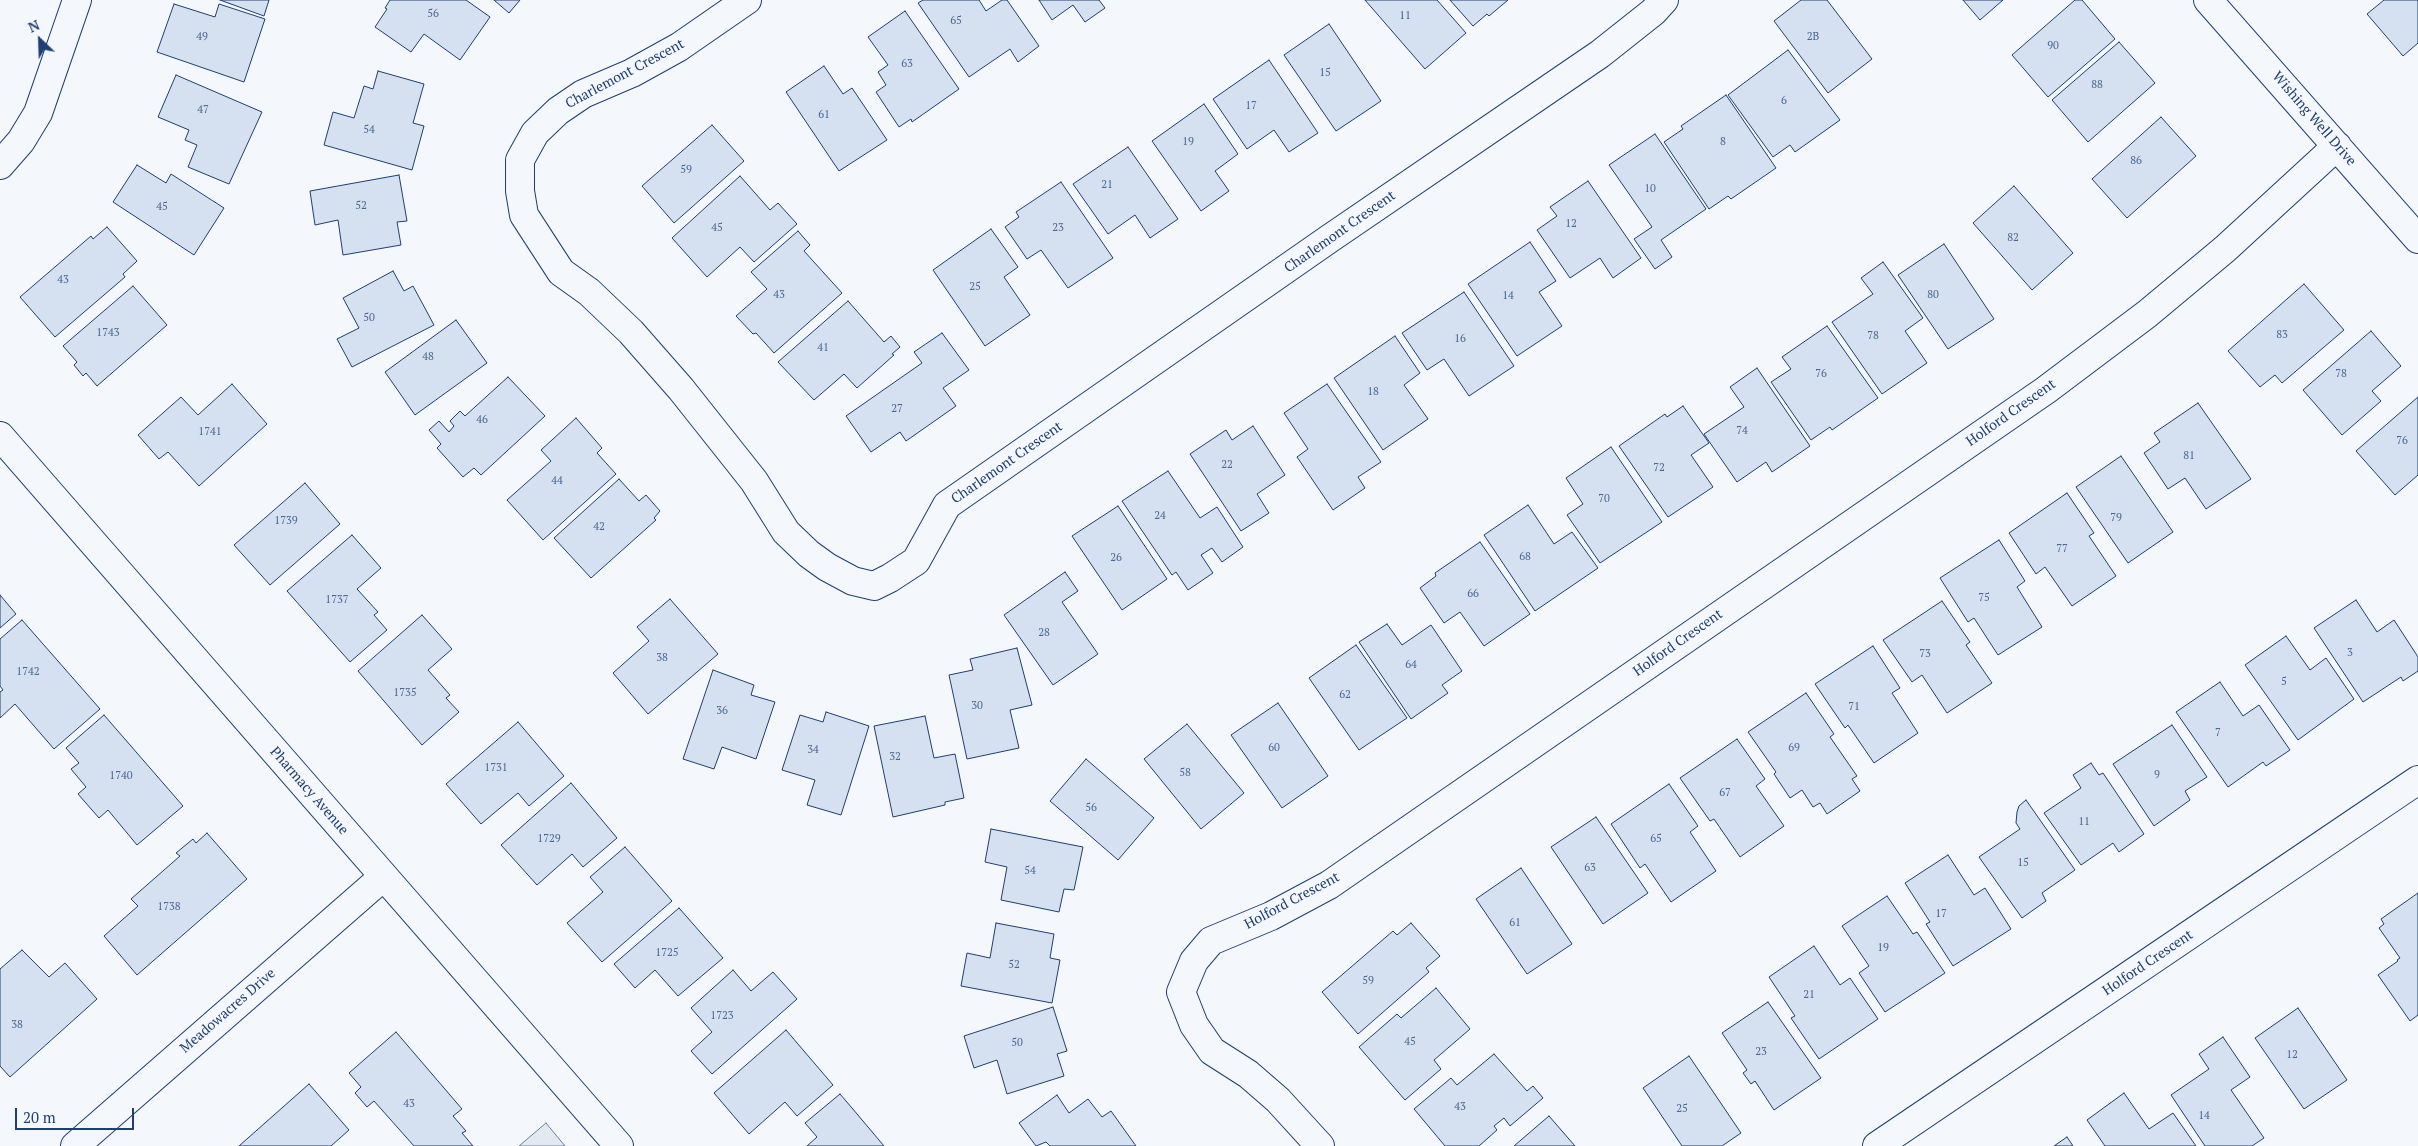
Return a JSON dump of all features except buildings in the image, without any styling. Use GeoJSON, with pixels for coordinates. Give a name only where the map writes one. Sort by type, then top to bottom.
{"type":"FeatureCollection","features":[{"type":"Feature","properties":{"kind":"street"},"geometry":{"type":"LineString","coordinates":[[0,165],[21,141],[38,113],[76,0]]}},
{"type":"Feature","properties":{"kind":"street","name":"Charlemont Crescent"},"geometry":{"type":"LineString","coordinates":[[748,0],[679,47],[632,73],[583,94],[558,111],[535,133],[520,160],[520,191],[524,216],[561,272],[589,292],[631,332],[681,389],[754,480],[786,532],[809,554],[827,567],[852,581],[874,586],[916,561],[947,505],[1329,239],[1600,54],[1653,12],[1664,0]]}},
{"type":"Feature","properties":{"kind":"street","name":"Wishing Well Drive"},"geometry":{"type":"LineString","coordinates":[[2208,0],[2418,239]]}},
{"type":"Feature","properties":{"kind":"street","name":"Holford Crescent"},"geometry":{"type":"LineString","coordinates":[[1320,1146],[1272,1095],[1248,1074],[1212,1051],[1194,1025],[1181,992],[1194,961],[1211,941],[1271,916],[1329,885],[2046,390],[2147,314],[2225,249],[2337,146]]}},
{"type":"Feature","properties":{"kind":"street","name":"Pharmacy Avenue"},"geometry":{"type":"LineString","coordinates":[[0,436],[619,1146]]}},
{"type":"Feature","properties":{"kind":"street","name":"Holford Crescent"},"geometry":{"type":"LineString","coordinates":[[1877,1146],[2418,780]]}},
{"type":"Feature","properties":{"kind":"street","name":"Meadowacres Drive"},"geometry":{"type":"LineString","coordinates":[[75,1146],[383,876]]}},
{"type":"Feature","properties":{"kind":"shaded area"},"geometry":{"type":"Polygon","coordinates":[[[546,1123],[565,1146],[519,1146],[546,1123]]]}}]}
